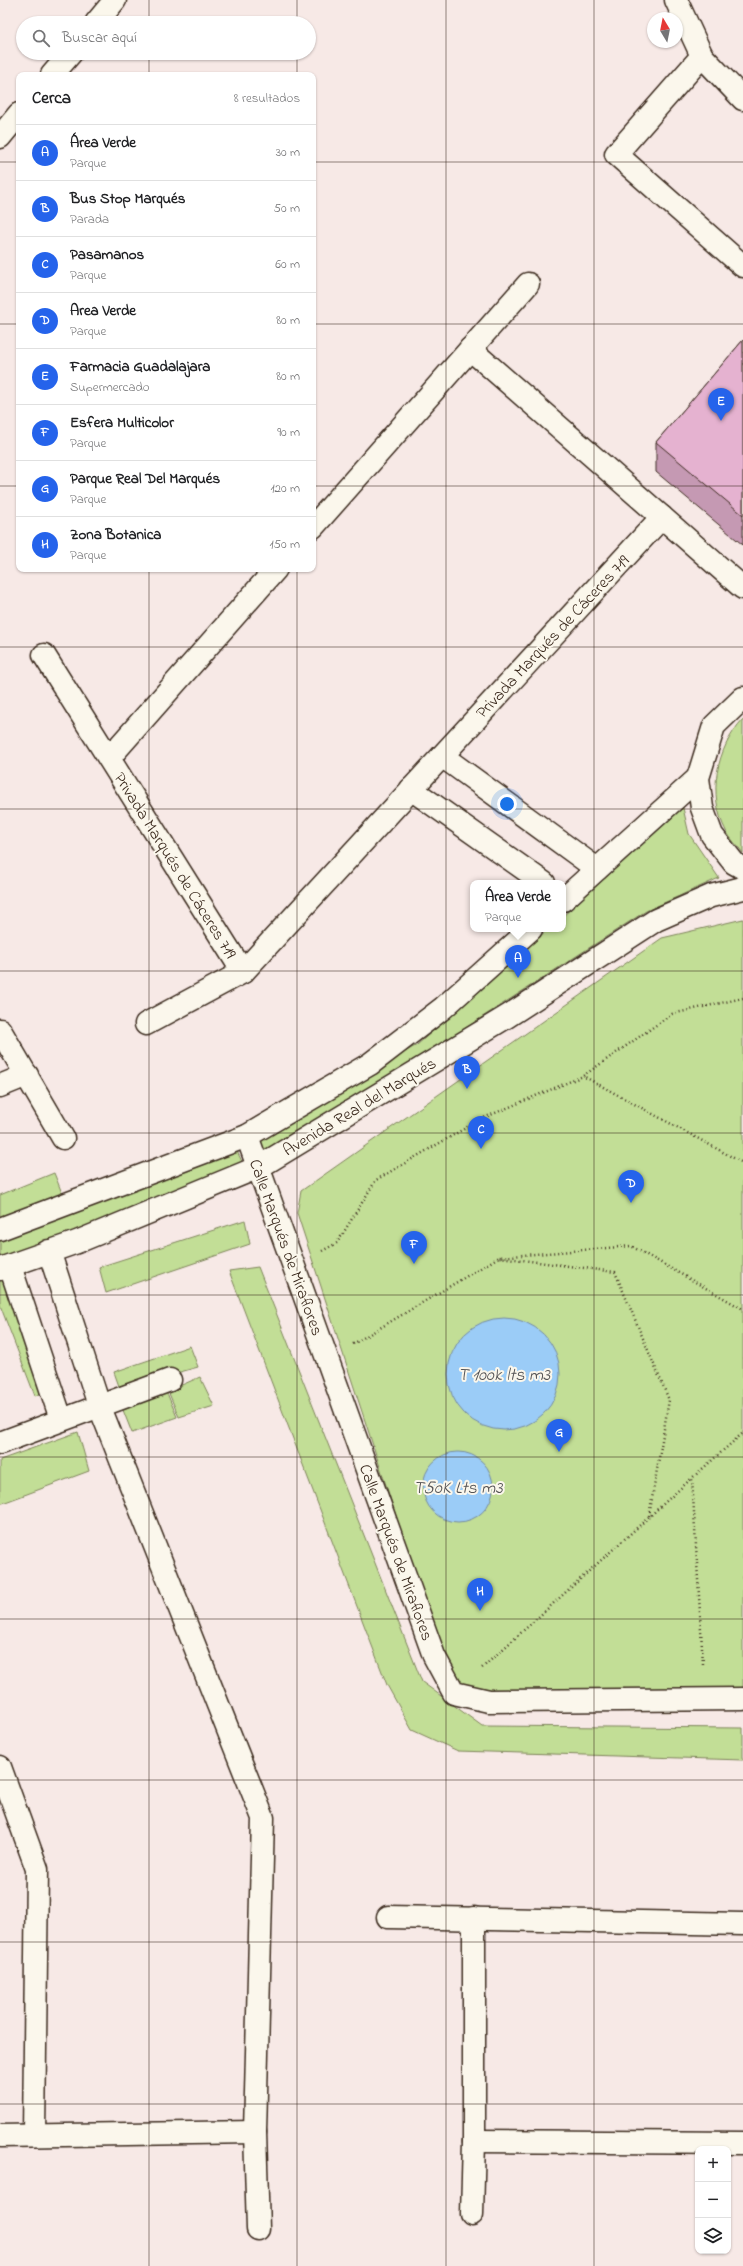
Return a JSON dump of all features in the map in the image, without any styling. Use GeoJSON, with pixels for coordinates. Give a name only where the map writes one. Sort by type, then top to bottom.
{"type":"FeatureCollection","features":[{"type":"Feature","properties":{"kind":"street"},"geometry":{"type":"LineString","coordinates":[[102,16],[115,0]]}},
{"type":"Feature","properties":{"kind":"street"},"geometry":{"type":"LineString","coordinates":[[676,0],[702,56],[743,100]]}},
{"type":"Feature","properties":{"kind":"street"},"geometry":{"type":"LineString","coordinates":[[702,56],[616,154],[743,266]]}},
{"type":"Feature","properties":{"kind":"street"},"geometry":{"type":"LineString","coordinates":[[55,72],[65,60]]}},
{"type":"Feature","properties":{"kind":"street"},"geometry":{"type":"LineString","coordinates":[[0,137],[16,118]]}},
{"type":"Feature","properties":{"kind":"street"},"geometry":{"type":"LineString","coordinates":[[316,524],[528,284]]}},
{"type":"Feature","properties":{"kind":"street"},"geometry":{"type":"LineString","coordinates":[[470,349],[743,588]]}},
{"type":"Feature","properties":{"kind":"street","name":"Privada Marqués de Cáceres 719"},"geometry":{"type":"LineString","coordinates":[[146,1024],[243,972],[662,517]]}},
{"type":"Feature","properties":{"kind":"street","name":"Privada Marqués de Cáceres 719"},"geometry":{"type":"LineString","coordinates":[[109,758],[273,572]]}},
{"type":"Feature","properties":{"kind":"street","name":"Privada Marqués de Cáceres 719"},"geometry":{"type":"LineString","coordinates":[[44,655],[243,972]]}},
{"type":"Feature","properties":{"kind":"street"},"geometry":{"type":"LineString","coordinates":[[743,698],[714,726],[698,778],[702,808],[712,835],[734,863],[743,868]]}},
{"type":"Feature","properties":{"kind":"street"},"geometry":{"type":"LineString","coordinates":[[442,756],[597,869]]}},
{"type":"Feature","properties":{"kind":"street"},"geometry":{"type":"LineString","coordinates":[[566,896],[698,778]]}},
{"type":"Feature","properties":{"kind":"street"},"geometry":{"type":"LineString","coordinates":[[410,789],[540,880]]}},
{"type":"Feature","properties":{"kind":"street","name":"Avenida Real del Marqués"},"geometry":{"type":"LineString","coordinates":[[5,1268],[77,1242],[259,1167],[508,1016],[656,920],[710,896],[743,888]]}},
{"type":"Feature","properties":{"kind":"street","name":"Avenida Real del Marqués"},"geometry":{"type":"LineString","coordinates":[[0,1229],[247,1136],[370,1064],[443,1008],[528,932]]}},
{"type":"Feature","properties":{"kind":"street"},"geometry":{"type":"LineString","coordinates":[[0,1030],[63,1138]]}},
{"type":"Feature","properties":{"kind":"street"},"geometry":{"type":"LineString","coordinates":[[0,1086],[27,1076]]}},
{"type":"Feature","properties":{"kind":"street","name":"Calle Marqués de Miraflores"},"geometry":{"type":"LineString","coordinates":[[247,1136],[434,1656],[454,1693]]}},
{"type":"Feature","properties":{"kind":"street"},"geometry":{"type":"LineString","coordinates":[[49,1252],[99,1405],[263,1818],[255,2132],[258,2228]]}},
{"type":"Feature","properties":{"kind":"street"},"geometry":{"type":"LineString","coordinates":[[5,1268],[61,1419]]}},
{"type":"Feature","properties":{"kind":"street"},"geometry":{"type":"LineString","coordinates":[[0,1443],[61,1419],[170,1380]]}},
{"type":"Feature","properties":{"kind":"street"},"geometry":{"type":"LineString","coordinates":[[454,1693],[489,1701],[743,1699]]}},
{"type":"Feature","properties":{"kind":"street"},"geometry":{"type":"LineString","coordinates":[[0,1768],[37,1870],[34,2136]]}},
{"type":"Feature","properties":{"kind":"street"},"geometry":{"type":"LineString","coordinates":[[388,1917],[743,1924]]}},
{"type":"Feature","properties":{"kind":"street"},"geometry":{"type":"LineString","coordinates":[[472,2214],[474,2141],[474,1918]]}},
{"type":"Feature","properties":{"kind":"street"},"geometry":{"type":"LineString","coordinates":[[0,2136],[255,2132]]}},
{"type":"Feature","properties":{"kind":"street"},"geometry":{"type":"LineString","coordinates":[[474,2141],[743,2143]]}},
{"type":"Feature","properties":{"kind":"path"},"geometry":{"type":"LineString","coordinates":[[338,1243],[376,1180],[481,1119],[583,1076],[672,1014],[743,998]]}},
{"type":"Feature","properties":{"kind":"path"},"geometry":{"type":"LineString","coordinates":[[583,1076],[743,1163]]}},
{"type":"Feature","properties":{"kind":"path"},"geometry":{"type":"LineString","coordinates":[[328,1359],[499,1257],[631,1246],[743,1309]]}},
{"type":"Feature","properties":{"kind":"path"},"geometry":{"type":"LineString","coordinates":[[499,1257],[615,1272],[669,1400],[649,1516]]}},
{"type":"Feature","properties":{"kind":"path"},"geometry":{"type":"LineString","coordinates":[[454,1693],[743,1433]]}},
{"type":"Feature","properties":{"kind":"path"},"geometry":{"type":"LineString","coordinates":[[692,1478],[703,1664]]}},
{"type":"Feature","properties":{"kind":"green space"},"geometry":{"type":"Polygon","coordinates":[[[743,719],[743,853],[726,831],[720,817],[716,787],[717,772],[726,744],[743,719]]]}},
{"type":"Feature","properties":{"kind":"green space"},"geometry":{"type":"Polygon","coordinates":[[[683,808],[689,834],[719,878],[646,911],[268,1156],[257,1135],[417,1045],[545,932],[566,932],[566,913],[683,808]]]}},
{"type":"Feature","properties":{"kind":"green space"},"geometry":{"type":"Polygon","coordinates":[[[743,919],[743,1695],[453,1690],[297,1213],[301,1191],[662,938],[743,919]]]}},
{"type":"Feature","properties":{"kind":"green space"},"geometry":{"type":"Polygon","coordinates":[[[235,1147],[245,1168],[0,1266],[0,1233],[235,1147]]]}},
{"type":"Feature","properties":{"kind":"green space"},"geometry":{"type":"Polygon","coordinates":[[[54,1173],[64,1198],[0,1220],[0,1195],[54,1173]]]}},
{"type":"Feature","properties":{"kind":"green space"},"geometry":{"type":"Polygon","coordinates":[[[245,1220],[250,1244],[106,1293],[99,1267],[245,1220]]]}},
{"type":"Feature","properties":{"kind":"green space"},"geometry":{"type":"Polygon","coordinates":[[[258,1267],[422,1682],[482,1726],[743,1728],[743,1760],[458,1751],[412,1730],[387,1685],[229,1271],[258,1267]]]}},
{"type":"Feature","properties":{"kind":"green space"},"geometry":{"type":"Polygon","coordinates":[[[2,1278],[45,1391],[35,1396],[0,1305],[0,1279],[2,1278]]]}},
{"type":"Feature","properties":{"kind":"green space"},"geometry":{"type":"Polygon","coordinates":[[[190,1346],[198,1367],[120,1389],[114,1372],[190,1346]]]}},
{"type":"Feature","properties":{"kind":"green space"},"geometry":{"type":"Polygon","coordinates":[[[200,1377],[214,1406],[179,1417],[168,1391],[200,1377]]]}},
{"type":"Feature","properties":{"kind":"green space"},"geometry":{"type":"Polygon","coordinates":[[[167,1393],[177,1417],[132,1433],[123,1410],[167,1393]]]}},
{"type":"Feature","properties":{"kind":"green space"},"geometry":{"type":"Polygon","coordinates":[[[78,1432],[89,1471],[0,1504],[0,1460],[78,1432]]]}},
{"type":"Feature","properties":{"kind":"water","name":"T 100k lts m3"},"geometry":{"type":"Polygon","coordinates":[[[504,1318],[526,1322],[544,1334],[556,1352],[560,1374],[556,1396],[544,1414],[526,1426],[504,1430],[482,1426],[464,1414],[452,1396],[448,1374],[452,1352],[464,1334],[482,1322],[504,1318]]]}},
{"type":"Feature","properties":{"kind":"water","name":"T50K Lts m3"},"geometry":{"type":"Polygon","coordinates":[[[451,1452],[465,1452],[478,1458],[487,1467],[491,1473],[493,1487],[491,1501],[483,1512],[472,1520],[465,1522],[451,1522],[444,1520],[433,1512],[425,1501],[423,1494],[423,1480],[425,1473],[433,1462],[444,1454],[451,1452]]]}},
{"type":"Feature","properties":{"kind":"building"},"geometry":{"type":"Polygon","coordinates":[[[743,340],[743,515],[656,442],[743,340]]]}},
{"type":"Feature","properties":{"kind":"place","name":"Farmacia Guadalajara"},"geometry":{"type":"Point","coordinates":[721,421]}},
{"type":"Feature","properties":{"kind":"place","name":"Área Verde"},"geometry":{"type":"Point","coordinates":[518,978]}},
{"type":"Feature","properties":{"kind":"place","name":"Bus Stop Marqués"},"geometry":{"type":"Point","coordinates":[467,1089]}},
{"type":"Feature","properties":{"kind":"place","name":"Pasamanos"},"geometry":{"type":"Point","coordinates":[481,1149]}},
{"type":"Feature","properties":{"kind":"place","name":"Area Verde"},"geometry":{"type":"Point","coordinates":[631,1203]}},
{"type":"Feature","properties":{"kind":"place","name":"Esfera Multicolor"},"geometry":{"type":"Point","coordinates":[414,1264]}},
{"type":"Feature","properties":{"kind":"place","name":"Parque Real Del Marqués"},"geometry":{"type":"Point","coordinates":[559,1452]}},
{"type":"Feature","properties":{"kind":"place","name":"Zona Botanica"},"geometry":{"type":"Point","coordinates":[480,1611]}}]}
